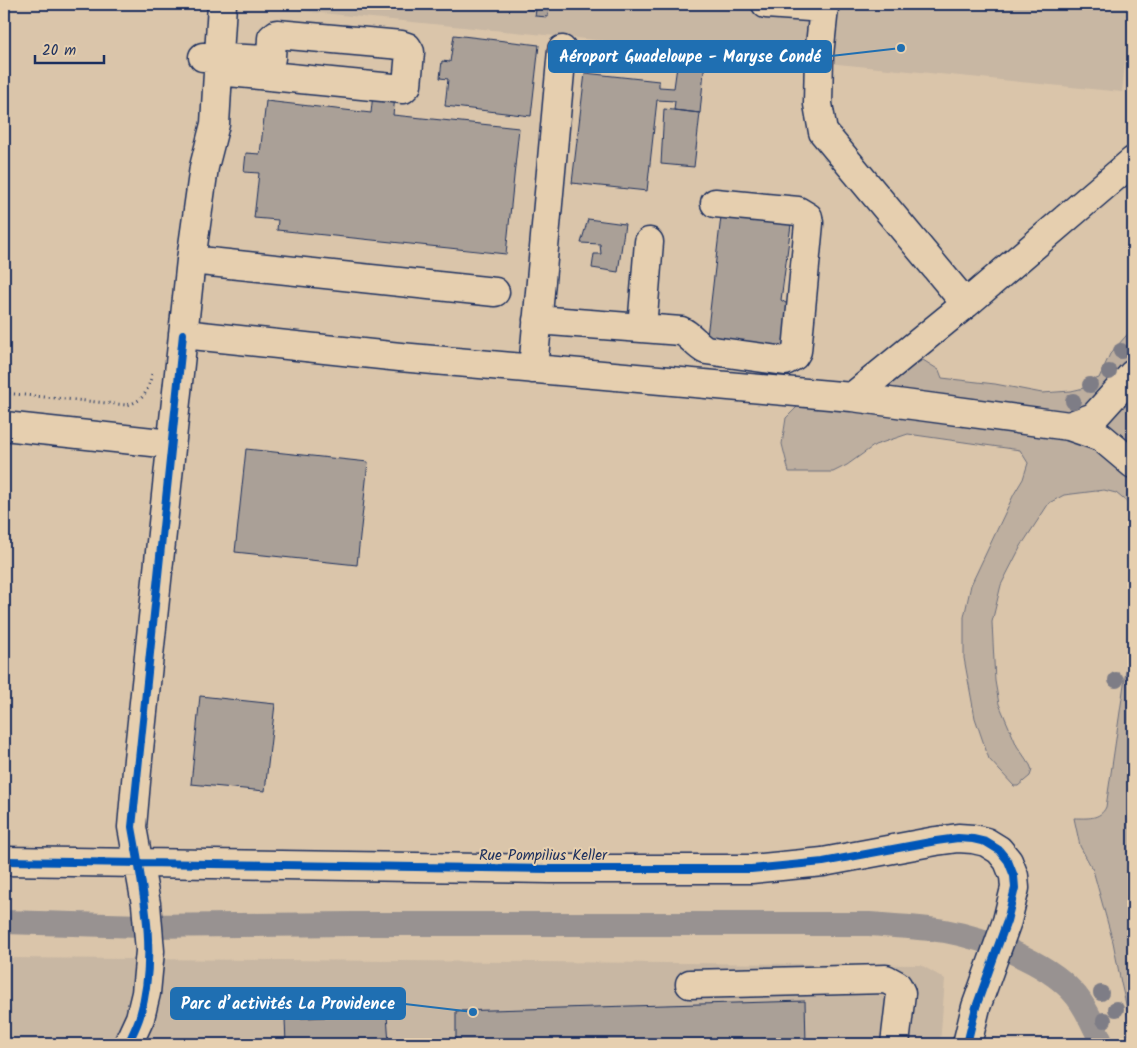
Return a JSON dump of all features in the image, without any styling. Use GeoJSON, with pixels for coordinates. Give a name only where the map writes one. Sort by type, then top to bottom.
{"type":"FeatureCollection","features":[{"type":"Feature","properties":{"kind":"street"},"geometry":{"type":"LineString","coordinates":[[128,1044],[140,1018],[146,993],[150,951],[146,904],[132,828],[191,260],[204,167],[215,124],[214,62],[205,4]]}},
{"type":"Feature","properties":{"kind":"street"},"geometry":{"type":"LineString","coordinates":[[214,62],[222,4]]}},
{"type":"Feature","properties":{"kind":"street"},"geometry":{"type":"LineString","coordinates":[[766,4],[825,6],[819,55],[818,104],[823,132],[966,304]]}},
{"type":"Feature","properties":{"kind":"street"},"geometry":{"type":"LineString","coordinates":[[277,34],[401,45],[407,47],[410,52],[407,85],[403,90],[214,62],[268,60],[270,58],[272,38],[277,34]]}},
{"type":"Feature","properties":{"kind":"street"},"geometry":{"type":"LineString","coordinates":[[532,369],[562,50]]}},
{"type":"Feature","properties":{"kind":"street"},"geometry":{"type":"LineString","coordinates":[[852,398],[1133,162]]}},
{"type":"Feature","properties":{"kind":"street"},"geometry":{"type":"LineString","coordinates":[[537,320],[681,331],[687,334],[698,346],[706,350],[785,361],[794,356],[797,351],[810,223],[808,217],[798,211],[715,203]]}},
{"type":"Feature","properties":{"kind":"street"},"geometry":{"type":"LineString","coordinates":[[642,328],[649,242]]}},
{"type":"Feature","properties":{"kind":"street"},"geometry":{"type":"LineString","coordinates":[[191,260],[495,292]]}},
{"type":"Feature","properties":{"kind":"street"},"geometry":{"type":"LineString","coordinates":[[183,334],[400,357],[852,398],[1069,426],[1101,437],[1133,464]]}},
{"type":"Feature","properties":{"kind":"street"},"geometry":{"type":"LineString","coordinates":[[1069,426],[1094,417],[1133,374]]}},
{"type":"Feature","properties":{"kind":"street"},"geometry":{"type":"LineString","coordinates":[[4,426],[171,444]]}},
{"type":"Feature","properties":{"kind":"street","name":"Rue Pompilius Keller"},"geometry":{"type":"LineString","coordinates":[[4,860],[139,864],[550,870],[751,869],[823,862],[958,838],[973,839],[986,842],[999,850],[1008,861],[1016,888],[1007,922],[976,1007],[967,1044]]}},
{"type":"Feature","properties":{"kind":"street"},"geometry":{"type":"LineString","coordinates":[[690,984],[886,979],[897,984],[901,993],[895,1044]]}},
{"type":"Feature","properties":{"kind":"path"},"geometry":{"type":"LineString","coordinates":[[4,393],[126,405],[137,402],[143,397],[153,369]]}},
{"type":"Feature","properties":{"kind":"shaded area"},"geometry":{"type":"Polygon","coordinates":[[[230,4],[1131,4],[1122,92],[230,4]]]}},
{"type":"Feature","properties":{"kind":"shaded area"},"geometry":{"type":"Polygon","coordinates":[[[1133,328],[1133,516],[1128,503],[1116,493],[1104,490],[1064,495],[1049,503],[1021,546],[1001,585],[992,622],[995,681],[999,704],[1017,746],[1032,770],[1030,776],[1018,786],[1014,786],[989,759],[975,718],[964,658],[964,617],[971,585],[1023,479],[1028,463],[1020,450],[908,434],[875,445],[847,465],[833,472],[789,472],[782,444],[786,418],[802,402],[892,378],[923,360],[939,370],[942,378],[995,384],[1042,393],[1084,388],[1088,382],[1099,378],[1110,354],[1133,328]]]}},
{"type":"Feature","properties":{"kind":"shaded area"},"geometry":{"type":"Polygon","coordinates":[[[1133,623],[1133,1034],[1113,942],[1093,870],[1080,846],[1074,818],[1097,816],[1106,807],[1133,623]]]}},
{"type":"Feature","properties":{"kind":"shaded area"},"geometry":{"type":"Polygon","coordinates":[[[4,958],[921,965],[945,979],[940,1044],[4,1044],[4,958]]]}},
{"type":"Feature","properties":{"kind":"building"},"geometry":{"type":"Polygon","coordinates":[[[526,4],[549,4],[548,17],[535,16],[536,10],[526,9],[526,4]]]}},
{"type":"Feature","properties":{"kind":"building"},"geometry":{"type":"Polygon","coordinates":[[[454,35],[539,45],[531,116],[445,106],[448,79],[440,78],[442,61],[450,62],[454,35]]]}},
{"type":"Feature","properties":{"kind":"building"},"geometry":{"type":"Polygon","coordinates":[[[678,59],[705,60],[700,113],[674,110],[675,101],[657,100],[647,191],[572,183],[585,73],[659,81],[659,87],[674,88],[678,59]]]}},
{"type":"Feature","properties":{"kind":"building"},"geometry":{"type":"Polygon","coordinates":[[[373,94],[395,97],[393,115],[519,128],[506,254],[277,230],[278,220],[254,218],[259,173],[244,172],[246,153],[260,154],[266,101],[371,113],[373,94]]]}},
{"type":"Feature","properties":{"kind":"building"},"geometry":{"type":"Polygon","coordinates":[[[664,109],[700,113],[694,167],[661,164],[664,109]]]}},
{"type":"Feature","properties":{"kind":"building"},"geometry":{"type":"Polygon","coordinates":[[[722,208],[792,217],[781,300],[789,305],[782,353],[706,345],[722,208]]]}},
{"type":"Feature","properties":{"kind":"building"},"geometry":{"type":"Polygon","coordinates":[[[588,219],[625,224],[618,272],[592,268],[594,254],[601,254],[600,244],[581,243],[588,219]]]}},
{"type":"Feature","properties":{"kind":"building"},"geometry":{"type":"Polygon","coordinates":[[[246,449],[368,462],[357,565],[235,552],[246,449]]]}},
{"type":"Feature","properties":{"kind":"building"},"geometry":{"type":"Polygon","coordinates":[[[200,696],[275,704],[265,791],[191,784],[200,696]]]}},
{"type":"Feature","properties":{"kind":"building"},"geometry":{"type":"Polygon","coordinates":[[[805,1001],[806,1044],[456,1044],[456,1011],[805,1001]]]}},
{"type":"Feature","properties":{"kind":"building"},"geometry":{"type":"Polygon","coordinates":[[[387,1014],[389,1044],[286,1044],[285,1019],[387,1014]]]}},
{"type":"Feature","properties":{"kind":"waterway"},"geometry":{"type":"LineString","coordinates":[[4,922],[142,926],[869,924],[926,928],[978,939],[1013,952],[1046,970],[1077,996],[1102,1044]]}},
{"type":"Feature","properties":{"kind":"cycle path"},"geometry":{"type":"LineString","coordinates":[[128,1044],[140,1016],[148,969],[147,922],[132,827],[183,334]]}},
{"type":"Feature","properties":{"kind":"cycle path"},"geometry":{"type":"LineString","coordinates":[[4,861],[550,869],[751,869],[823,862],[958,838],[973,839],[986,842],[999,850],[1008,861],[1014,876],[1015,888],[1007,921],[976,1007],[967,1044]]}},
{"type":"Feature","properties":{"kind":"place","name":"Aéroport Guadeloupe - Maryse Condé"},"geometry":{"type":"Point","coordinates":[901,48]}},
{"type":"Feature","properties":{"kind":"place","name":"Parc d’activités La Providence"},"geometry":{"type":"Point","coordinates":[473,1012]}}]}
